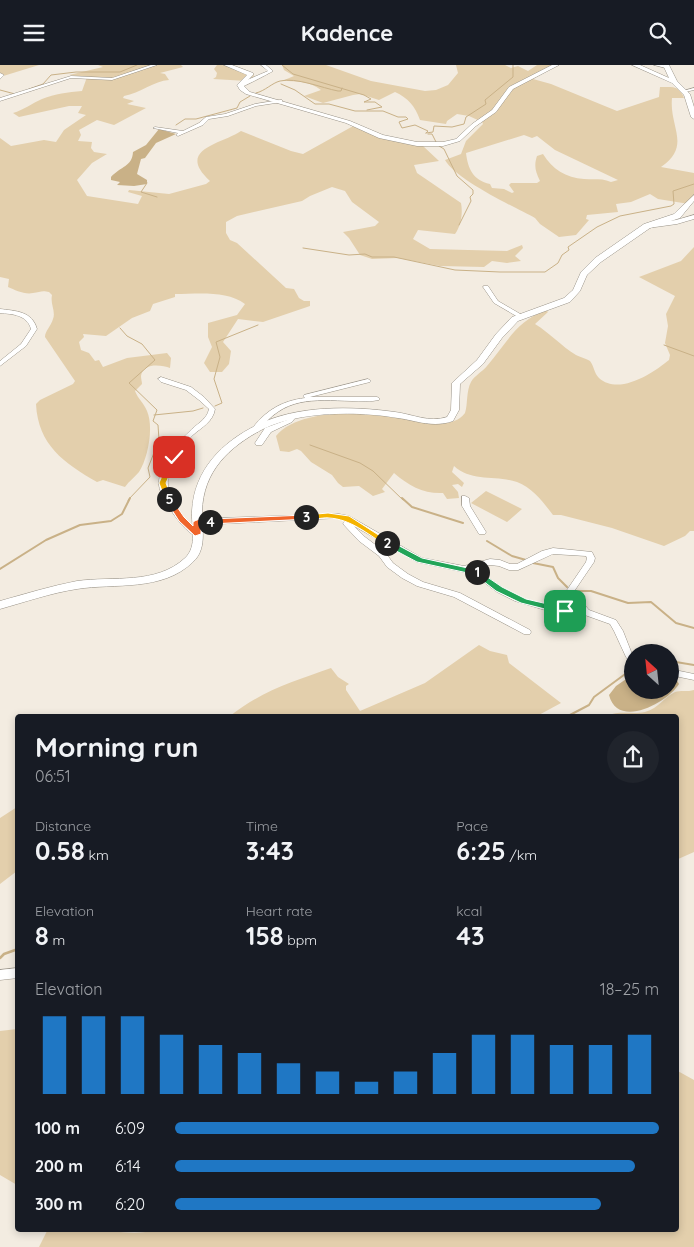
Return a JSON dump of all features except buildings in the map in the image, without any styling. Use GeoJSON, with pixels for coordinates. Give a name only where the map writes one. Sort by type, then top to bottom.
{"type":"FeatureCollection","features":[{"type":"Feature","properties":{"kind":"street"},"geometry":{"type":"LineString","coordinates":[[0,100],[71,77],[112,79],[155,65]]}},
{"type":"Feature","properties":{"kind":"street"},"geometry":{"type":"LineString","coordinates":[[227,65],[251,74],[241,83],[241,87]]}},
{"type":"Feature","properties":{"kind":"street"},"geometry":{"type":"LineString","coordinates":[[241,87],[249,81],[271,71],[263,65]]}},
{"type":"Feature","properties":{"kind":"street"},"geometry":{"type":"LineString","coordinates":[[241,87],[248,93],[348,122],[388,138],[417,144],[447,144],[458,141],[474,125],[494,111],[510,88],[556,65]]}},
{"type":"Feature","properties":{"kind":"street"},"geometry":{"type":"LineString","coordinates":[[636,65],[674,82],[686,91],[694,117]]}},
{"type":"Feature","properties":{"kind":"street"},"geometry":{"type":"LineString","coordinates":[[656,65],[666,66],[674,82]]}},
{"type":"Feature","properties":{"kind":"street"},"geometry":{"type":"LineString","coordinates":[[0,74],[2,75],[0,78]]}},
{"type":"Feature","properties":{"kind":"street"},"geometry":{"type":"LineString","coordinates":[[686,91],[694,89]]}},
{"type":"Feature","properties":{"kind":"street"},"geometry":{"type":"LineString","coordinates":[[155,127],[180,133],[201,124],[208,118],[226,115],[251,106],[280,101]]}},
{"type":"Feature","properties":{"kind":"street"},"geometry":{"type":"LineString","coordinates":[[0,605],[77,585],[143,580],[170,573],[182,566],[196,552],[198,498],[208,469],[230,448],[255,430],[269,423],[322,413],[402,415],[432,422],[447,420],[453,417],[456,383],[480,362],[509,325],[520,316],[567,300],[576,291],[590,266],[647,226],[677,216],[694,197]]}},
{"type":"Feature","properties":{"kind":"street"},"geometry":{"type":"LineString","coordinates":[[647,226],[677,222],[694,217]]}},
{"type":"Feature","properties":{"kind":"street"},"geometry":{"type":"LineString","coordinates":[[486,287],[496,302],[520,316]]}},
{"type":"Feature","properties":{"kind":"street"},"geometry":{"type":"LineString","coordinates":[[0,311],[19,313],[32,322],[34,329],[30,337],[17,352],[0,364]]}},
{"type":"Feature","properties":{"kind":"street"},"geometry":{"type":"LineString","coordinates":[[161,379],[165,382],[183,386],[208,403],[212,409],[209,417],[180,446],[163,483],[166,493],[181,519],[197,534]]}},
{"type":"Feature","properties":{"kind":"street"},"geometry":{"type":"LineString","coordinates":[[255,430],[276,409],[310,395],[368,381]]}},
{"type":"Feature","properties":{"kind":"street"},"geometry":{"type":"LineString","coordinates":[[290,403],[311,399],[377,399]]}},
{"type":"Feature","properties":{"kind":"street"},"geometry":{"type":"LineString","coordinates":[[259,443],[268,430],[290,421],[291,418]]}},
{"type":"Feature","properties":{"kind":"street"},"geometry":{"type":"LineString","coordinates":[[465,498],[466,506],[482,532]]}},
{"type":"Feature","properties":{"kind":"street"},"geometry":{"type":"LineString","coordinates":[[197,522],[328,515],[346,518],[420,561],[464,569],[483,575],[499,589],[524,601],[565,611],[584,611],[613,622],[624,647]]}},
{"type":"Feature","properties":{"kind":"street"},"geometry":{"type":"LineString","coordinates":[[304,517],[328,518],[345,522],[362,539],[382,553],[390,565],[405,576],[420,584],[457,595],[528,632]]}},
{"type":"Feature","properties":{"kind":"street"},"geometry":{"type":"LineString","coordinates":[[464,569],[490,562],[500,563],[509,567],[518,567],[549,551],[589,554],[590,562],[571,590],[572,596],[583,607],[584,611]]}},
{"type":"Feature","properties":{"kind":"street"},"geometry":{"type":"LineString","coordinates":[[679,674],[694,677]]}},
{"type":"Feature","properties":{"kind":"street"},"geometry":{"type":"LineString","coordinates":[[0,975],[15,973]]}},
{"type":"Feature","properties":{"kind":"shaded area"},"geometry":{"type":"Polygon","coordinates":[[[0,65],[39,65],[0,77],[0,65]]]}},
{"type":"Feature","properties":{"kind":"shaded area"},"geometry":{"type":"Polygon","coordinates":[[[98,65],[181,65],[183,67],[160,73],[165,74],[169,80],[123,98],[134,101],[127,104],[146,108],[114,125],[97,120],[79,130],[81,135],[78,141],[92,142],[91,148],[94,152],[107,154],[92,163],[77,180],[87,196],[138,204],[142,196],[128,192],[129,190],[169,194],[206,184],[210,181],[197,162],[199,155],[205,149],[241,131],[303,154],[355,125],[378,134],[423,146],[439,161],[414,165],[417,173],[461,203],[461,219],[455,234],[418,230],[413,239],[430,249],[507,251],[522,245],[523,248],[515,256],[521,261],[507,263],[492,261],[484,267],[440,266],[398,258],[372,259],[360,255],[343,232],[375,226],[379,222],[352,202],[345,191],[332,187],[302,201],[237,216],[226,222],[226,233],[230,240],[237,243],[286,288],[294,289],[299,298],[304,301],[310,301],[310,306],[263,322],[238,319],[223,342],[231,351],[229,364],[222,372],[210,372],[204,363],[212,347],[208,337],[208,323],[237,315],[245,304],[230,297],[212,294],[175,294],[175,297],[153,304],[150,311],[132,318],[106,336],[83,334],[84,337],[79,342],[81,350],[89,353],[95,361],[99,360],[103,367],[127,358],[167,353],[171,358],[170,368],[153,366],[145,368],[141,376],[142,384],[135,391],[147,411],[150,425],[147,451],[139,472],[125,487],[103,480],[97,482],[74,468],[55,451],[47,442],[38,418],[36,404],[40,400],[73,384],[75,381],[45,337],[54,316],[52,295],[45,291],[20,292],[8,287],[9,279],[0,277],[0,138],[11,146],[44,140],[56,142],[64,130],[86,115],[78,113],[82,106],[69,106],[19,117],[13,113],[47,97],[82,91],[87,77],[69,75],[103,67],[98,65]]]}},
{"type":"Feature","properties":{"kind":"shaded area"},"geometry":{"type":"Polygon","coordinates":[[[217,65],[241,68],[254,75],[253,78],[247,81],[213,79],[216,77],[217,73],[214,69],[217,65]]]}},
{"type":"Feature","properties":{"kind":"shaded area"},"geometry":{"type":"Polygon","coordinates":[[[282,65],[326,65],[371,81],[425,91],[436,90],[448,85],[458,73],[456,65],[505,65],[511,68],[518,66],[528,71],[537,65],[556,65],[533,79],[551,84],[617,111],[659,97],[660,87],[675,88],[680,91],[684,98],[672,98],[677,144],[670,159],[661,167],[694,173],[694,198],[689,204],[658,199],[650,194],[631,202],[616,204],[618,212],[587,215],[586,219],[589,220],[576,235],[559,237],[540,224],[535,218],[460,176],[445,160],[461,154],[466,141],[483,124],[482,122],[469,116],[457,114],[447,121],[446,124],[420,120],[410,103],[395,92],[379,100],[360,94],[323,103],[304,96],[321,90],[316,87],[303,82],[282,81],[294,76],[284,70],[282,65]],[[524,135],[466,153],[472,173],[479,180],[490,184],[492,188],[504,189],[512,193],[514,192],[509,185],[511,183],[537,183],[540,181],[536,171],[536,162],[537,156],[543,154],[555,168],[565,175],[611,182],[618,180],[555,150],[537,136],[532,138],[524,135]]]}},
{"type":"Feature","properties":{"kind":"shaded area"},"geometry":{"type":"Polygon","coordinates":[[[159,129],[176,134],[156,143],[145,158],[141,159],[137,174],[147,180],[147,184],[134,186],[117,185],[120,182],[111,180],[115,173],[131,161],[133,152],[146,145],[159,129]]]}},
{"type":"Feature","properties":{"kind":"shaded area"},"geometry":{"type":"Polygon","coordinates":[[[694,247],[694,531],[690,531],[685,536],[664,546],[612,528],[561,515],[553,515],[537,496],[517,482],[468,474],[454,466],[452,472],[464,483],[462,487],[458,484],[452,485],[458,492],[459,498],[447,499],[443,493],[429,492],[417,488],[405,482],[394,473],[382,489],[385,492],[373,496],[359,486],[343,487],[332,475],[311,462],[297,449],[289,452],[280,451],[276,436],[285,428],[296,422],[322,415],[375,414],[441,423],[457,420],[465,413],[468,389],[472,380],[487,366],[519,327],[535,315],[546,310],[548,312],[535,324],[576,355],[590,361],[599,378],[607,383],[616,385],[636,381],[669,360],[670,355],[665,343],[668,326],[666,314],[675,296],[639,277],[681,261],[694,247]]]}},
{"type":"Feature","properties":{"kind":"shaded area"},"geometry":{"type":"Polygon","coordinates":[[[486,491],[522,509],[507,522],[471,503],[486,491]]]}},
{"type":"Feature","properties":{"kind":"shaded area"},"geometry":{"type":"Polygon","coordinates":[[[479,645],[490,651],[507,655],[509,663],[561,703],[541,714],[233,714],[266,693],[331,668],[338,677],[349,684],[346,686],[346,690],[360,711],[425,683],[479,645]]]}},
{"type":"Feature","properties":{"kind":"shaded area"},"geometry":{"type":"Polygon","coordinates":[[[624,680],[624,699],[663,699],[643,709],[632,712],[622,711],[614,705],[609,695],[616,686],[624,680]]]}},
{"type":"Feature","properties":{"kind":"shaded area"},"geometry":{"type":"Polygon","coordinates":[[[694,690],[694,852],[679,859],[679,714],[612,714],[645,712],[665,699],[679,699],[679,691],[694,690]]]}},
{"type":"Feature","properties":{"kind":"shaded area"},"geometry":{"type":"Polygon","coordinates":[[[15,808],[15,873],[0,884],[0,818],[15,808]]]}},
{"type":"Feature","properties":{"kind":"shaded area"},"geometry":{"type":"Polygon","coordinates":[[[15,1029],[15,1184],[0,1175],[0,1031],[15,1029]]]}},
{"type":"Feature","properties":{"kind":"shaded area"},"geometry":{"type":"Polygon","coordinates":[[[679,1072],[694,1080],[694,1247],[39,1247],[46,1232],[679,1232],[679,1072]]]}},
{"type":"Feature","properties":{"kind":"waterway"},"geometry":{"type":"LineString","coordinates":[[29,89],[43,84],[51,75],[76,72],[120,72],[137,65]]}},
{"type":"Feature","properties":{"kind":"waterway"},"geometry":{"type":"LineString","coordinates":[[282,65],[293,74],[342,88]]}},
{"type":"Feature","properties":{"kind":"waterway"},"geometry":{"type":"LineString","coordinates":[[281,84],[295,90],[315,104],[329,104],[355,111],[383,111],[398,117],[406,117],[408,119],[399,122],[402,128],[415,125],[428,131],[426,133],[433,132],[434,126],[452,127],[464,124],[466,117],[486,104],[485,100],[513,77],[513,65]]}},
{"type":"Feature","properties":{"kind":"waterway"},"geometry":{"type":"LineString","coordinates":[[256,93],[277,82],[286,80],[294,80],[338,91],[341,91],[342,88]]}},
{"type":"Feature","properties":{"kind":"waterway"},"geometry":{"type":"LineString","coordinates":[[342,88],[364,95],[371,99],[364,102],[375,102],[382,107],[367,110]]}},
{"type":"Feature","properties":{"kind":"waterway"},"geometry":{"type":"LineString","coordinates":[[0,90],[15,94]]}},
{"type":"Feature","properties":{"kind":"waterway"},"geometry":{"type":"LineString","coordinates":[[176,125],[185,119],[196,119],[237,108],[240,102],[250,96]]}},
{"type":"Feature","properties":{"kind":"waterway"},"geometry":{"type":"LineString","coordinates":[[428,134],[432,134],[436,142]]}},
{"type":"Feature","properties":{"kind":"waterway"},"geometry":{"type":"LineString","coordinates":[[439,146],[444,149],[457,176],[473,190],[473,194],[470,197],[471,201],[459,225]]}},
{"type":"Feature","properties":{"kind":"waterway"},"geometry":{"type":"LineString","coordinates":[[147,183],[141,192],[157,197]]}},
{"type":"Feature","properties":{"kind":"waterway"},"geometry":{"type":"LineString","coordinates":[[303,248],[349,255],[365,254],[372,257],[394,257],[455,270],[545,272],[558,263],[562,255],[569,250],[568,247],[597,227],[620,216],[671,206],[674,204],[673,191],[694,184]]}},
{"type":"Feature","properties":{"kind":"waterway"},"geometry":{"type":"LineString","coordinates":[[215,406],[222,403],[214,379],[220,357],[216,342],[258,325]]}},
{"type":"Feature","properties":{"kind":"waterway"},"geometry":{"type":"LineString","coordinates":[[120,328],[127,336],[142,344],[155,360],[129,383],[157,410],[155,415]]}},
{"type":"Feature","properties":{"kind":"waterway"},"geometry":{"type":"LineString","coordinates":[[664,345],[694,356]]}},
{"type":"Feature","properties":{"kind":"waterway"},"geometry":{"type":"LineString","coordinates":[[155,415],[193,411],[203,408]]}},
{"type":"Feature","properties":{"kind":"waterway"},"geometry":{"type":"LineString","coordinates":[[128,500],[150,477],[148,468],[159,440],[158,425],[153,421],[155,415]]}},
{"type":"Feature","properties":{"kind":"waterway"},"geometry":{"type":"LineString","coordinates":[[310,445],[360,463],[373,471],[403,500]]}},
{"type":"Feature","properties":{"kind":"waterway"},"geometry":{"type":"LineString","coordinates":[[0,569],[46,540],[80,525],[111,521],[122,514],[130,498]]}},
{"type":"Feature","properties":{"kind":"waterway"},"geometry":{"type":"LineString","coordinates":[[402,498],[412,507],[463,523]]}},
{"type":"Feature","properties":{"kind":"waterway"},"geometry":{"type":"LineString","coordinates":[[487,541],[512,556],[526,560]]}},
{"type":"Feature","properties":{"kind":"waterway"},"geometry":{"type":"LineString","coordinates":[[533,563],[553,567],[558,578],[567,587]]}},
{"type":"Feature","properties":{"kind":"waterway"},"geometry":{"type":"LineString","coordinates":[[574,591],[591,591],[628,603],[651,602],[676,623],[694,628]]}},
{"type":"Feature","properties":{"kind":"waterway"},"geometry":{"type":"LineString","coordinates":[[679,662],[694,665]]}},
{"type":"Feature","properties":{"kind":"waterway"},"geometry":{"type":"LineString","coordinates":[[572,714],[589,705],[594,697],[624,675]]}},
{"type":"Feature","properties":{"kind":"waterway"},"geometry":{"type":"LineString","coordinates":[[0,958],[4,954],[15,950]]}},
{"type":"Feature","properties":{"kind":"route"},"geometry":{"type":"LineString","coordinates":[[174,457],[163,483],[164,489],[181,519],[197,534],[197,522],[339,516],[346,518],[420,561],[475,572],[483,575],[499,589],[524,601],[565,611]]}}]}
